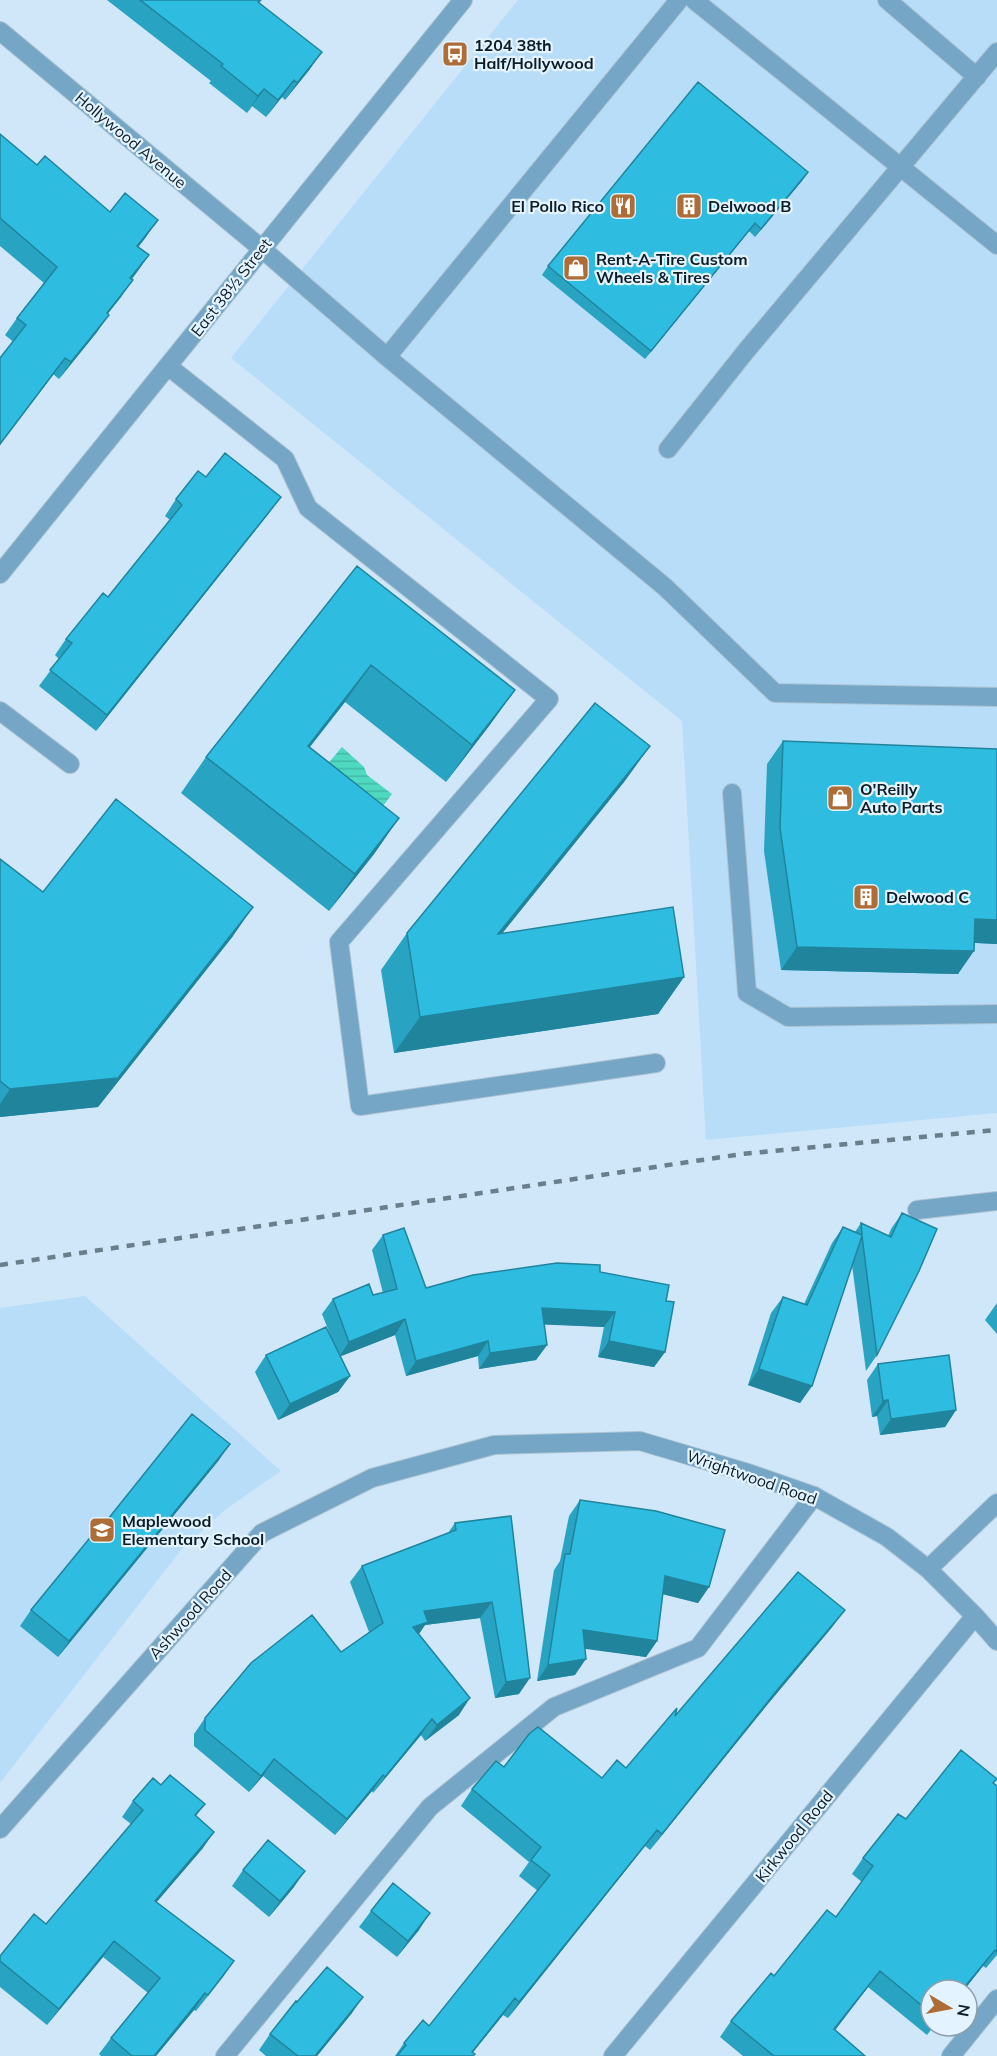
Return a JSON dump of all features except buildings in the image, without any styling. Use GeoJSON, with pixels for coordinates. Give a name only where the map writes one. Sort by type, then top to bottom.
{"type":"FeatureCollection","features":[{"type":"Feature","properties":{"kind":"street","name":"East 38½ Street"},"geometry":{"type":"LineString","coordinates":[[0,574],[463,0]]}},
{"type":"Feature","properties":{"kind":"street"},"geometry":{"type":"LineString","coordinates":[[387,357],[679,0]]}},
{"type":"Feature","properties":{"kind":"street"},"geometry":{"type":"LineString","coordinates":[[694,0],[997,245]]}},
{"type":"Feature","properties":{"kind":"street"},"geometry":{"type":"LineString","coordinates":[[886,0],[977,77]]}},
{"type":"Feature","properties":{"kind":"street","name":"Hollywood Avenue"},"geometry":{"type":"LineString","coordinates":[[0,31],[261,248],[387,357],[665,587],[776,693],[997,697]]}},
{"type":"Feature","properties":{"kind":"street"},"geometry":{"type":"LineString","coordinates":[[668,449],[746,351],[997,52]]}},
{"type":"Feature","properties":{"kind":"street"},"geometry":{"type":"LineString","coordinates":[[169,367],[285,459],[308,508],[549,699],[339,942],[360,1106],[656,1063]]}},
{"type":"Feature","properties":{"kind":"street"},"geometry":{"type":"LineString","coordinates":[[3,718],[70,764]]}},
{"type":"Feature","properties":{"kind":"street"},"geometry":{"type":"LineString","coordinates":[[732,793],[747,993],[788,1017],[997,1014]]}},
{"type":"Feature","properties":{"kind":"street"},"geometry":{"type":"LineString","coordinates":[[917,1210],[997,1201]]}},
{"type":"Feature","properties":{"kind":"street","name":"Wrightwood Road"},"geometry":{"type":"LineString","coordinates":[[494,1445],[640,1441],[748,1473],[814,1496],[886,1537],[928,1569],[997,1641]]}},
{"type":"Feature","properties":{"kind":"street","name":"Ashwood Road"},"geometry":{"type":"LineString","coordinates":[[0,1829],[262,1533],[372,1478],[494,1445]]}},
{"type":"Feature","properties":{"kind":"street"},"geometry":{"type":"LineString","coordinates":[[225,2056],[430,1807],[554,1707],[698,1648],[814,1496]]}},
{"type":"Feature","properties":{"kind":"street"},"geometry":{"type":"LineString","coordinates":[[928,1569],[997,1503]]}},
{"type":"Feature","properties":{"kind":"street","name":"Kirkwood Road"},"geometry":{"type":"LineString","coordinates":[[613,2056],[975,1616]]}},
{"type":"Feature","properties":{"kind":"street"},"geometry":{"type":"LineString","coordinates":[[951,2056],[997,2000]]}},
{"type":"Feature","properties":{"kind":"shaded area"},"geometry":{"type":"Polygon","coordinates":[[[518,0],[997,0],[997,1113],[706,1140],[682,721],[231,358],[518,0]]]}},
{"type":"Feature","properties":{"kind":"shaded area"},"geometry":{"type":"Polygon","coordinates":[[[342,747],[364,767],[367,775],[392,794],[377,814],[320,773],[342,747]]]}},
{"type":"Feature","properties":{"kind":"shaded area","name":"Maplewood Elementary School"},"geometry":{"type":"Polygon","coordinates":[[[85,1296],[281,1471],[226,1509],[181,1550],[0,1783],[0,1308],[85,1296]]]}},
{"type":"Feature","properties":{"kind":"railway"},"geometry":{"type":"LineString","coordinates":[[0,1265],[742,1154],[997,1130]]}},
{"type":"Feature","properties":{"kind":"place","name":"1204 38th Half/Hollywood"},"geometry":{"type":"Point","coordinates":[455,54]}},
{"type":"Feature","properties":{"kind":"place","name":"El Pollo Rico"},"geometry":{"type":"Point","coordinates":[623,206]}},
{"type":"Feature","properties":{"kind":"place","name":"Delwood B"},"geometry":{"type":"Point","coordinates":[689,206]}},
{"type":"Feature","properties":{"kind":"place","name":"Rent-A-Tire Custom Wheels & Tires"},"geometry":{"type":"Point","coordinates":[576,268]}},
{"type":"Feature","properties":{"kind":"place","name":"O'Reilly Auto Parts"},"geometry":{"type":"Point","coordinates":[840,798]}},
{"type":"Feature","properties":{"kind":"place","name":"Delwood C"},"geometry":{"type":"Point","coordinates":[866,897]}},
{"type":"Feature","properties":{"kind":"place","name":"Maplewood Elementary School"},"geometry":{"type":"Point","coordinates":[102,1530]}}]}
